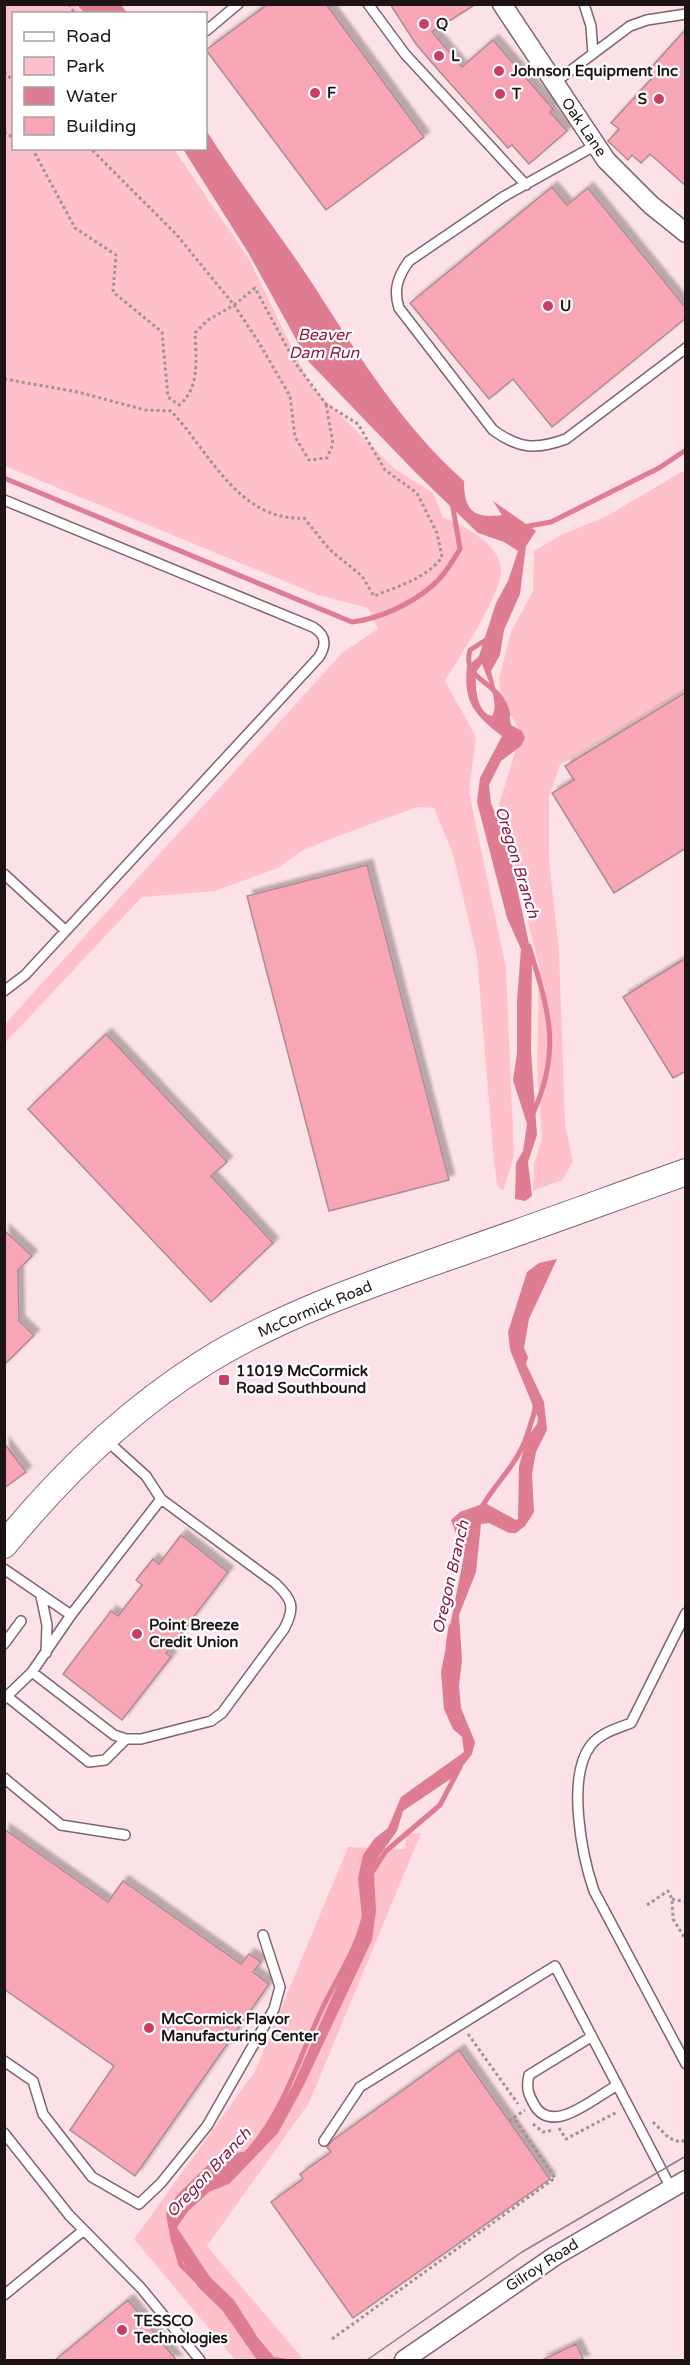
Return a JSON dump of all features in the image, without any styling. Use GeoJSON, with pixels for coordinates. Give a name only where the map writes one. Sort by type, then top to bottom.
{"type":"FeatureCollection","features":[{"type":"Feature","properties":{"kind":"main road","name":"McCormick Road"},"geometry":{"type":"LineString","coordinates":[[4,1545],[59,1481],[104,1438],[198,1367],[287,1318],[342,1295],[686,1172]]}},
{"type":"Feature","properties":{"kind":"street","name":"Oak Lane"},"geometry":{"type":"LineString","coordinates":[[502,4],[606,160],[651,205],[686,233]]}},
{"type":"Feature","properties":{"kind":"street","name":"Gilroy Road"},"geometry":{"type":"LineString","coordinates":[[404,2361],[555,2256],[678,2184]]}},
{"type":"Feature","properties":{"kind":"lane"},"geometry":{"type":"LineString","coordinates":[[207,30],[238,4]]}},
{"type":"Feature","properties":{"kind":"lane"},"geometry":{"type":"LineString","coordinates":[[368,4],[412,62],[526,185]]}},
{"type":"Feature","properties":{"kind":"lane"},"geometry":{"type":"LineString","coordinates":[[584,4],[591,26],[593,54]]}},
{"type":"Feature","properties":{"kind":"lane"},"geometry":{"type":"LineString","coordinates":[[554,83],[630,27],[647,20],[686,15]]}},
{"type":"Feature","properties":{"kind":"lane"},"geometry":{"type":"LineString","coordinates":[[596,145],[503,197],[409,261],[399,275],[395,296],[399,308],[493,430],[510,443],[527,447],[551,445],[566,439],[686,348]]}},
{"type":"Feature","properties":{"kind":"lane"},"geometry":{"type":"LineString","coordinates":[[4,500],[313,627],[325,640],[324,649],[319,657],[66,931],[6,989]]}},
{"type":"Feature","properties":{"kind":"lane"},"geometry":{"type":"LineString","coordinates":[[4,874],[66,931]]}},
{"type":"Feature","properties":{"kind":"lane"},"geometry":{"type":"LineString","coordinates":[[32,1672],[114,1735],[126,1739],[141,1739],[200,1726],[222,1713],[284,1629],[291,1616],[288,1596],[275,1583],[161,1499],[146,1476],[104,1438]]}},
{"type":"Feature","properties":{"kind":"lane"},"geometry":{"type":"LineString","coordinates":[[126,1739],[105,1760],[89,1762],[5,1696],[32,1672],[71,1615],[161,1499]]}},
{"type":"Feature","properties":{"kind":"lane"},"geometry":{"type":"LineString","coordinates":[[4,1569],[71,1615]]}},
{"type":"Feature","properties":{"kind":"lane"},"geometry":{"type":"LineString","coordinates":[[41,1596],[47,1625],[46,1654]]}},
{"type":"Feature","properties":{"kind":"lane"},"geometry":{"type":"LineString","coordinates":[[686,1613],[631,1722],[600,1736],[590,1745],[582,1764],[579,1809],[585,1865],[594,1891],[686,2064]]}},
{"type":"Feature","properties":{"kind":"lane"},"geometry":{"type":"LineString","coordinates":[[4,1644],[21,1622]]}},
{"type":"Feature","properties":{"kind":"lane"},"geometry":{"type":"LineString","coordinates":[[4,1778],[61,1825],[125,1835]]}},
{"type":"Feature","properties":{"kind":"lane"},"geometry":{"type":"LineString","coordinates":[[4,2061],[33,2081],[43,2114],[92,2176],[138,2204],[161,2183],[207,2126],[274,2009],[280,1987],[263,1935]]}},
{"type":"Feature","properties":{"kind":"lane"},"geometry":{"type":"LineString","coordinates":[[324,2141],[360,2087],[555,1966],[616,2086],[678,2184]]}},
{"type":"Feature","properties":{"kind":"lane"},"geometry":{"type":"LineString","coordinates":[[591,2037],[529,2075],[528,2093],[546,2118],[558,2119],[616,2086]]}},
{"type":"Feature","properties":{"kind":"lane"},"geometry":{"type":"LineString","coordinates":[[4,2133],[69,2215],[141,2288],[200,2361]]}},
{"type":"Feature","properties":{"kind":"lane"},"geometry":{"type":"LineString","coordinates":[[4,2295],[84,2230]]}},
{"type":"Feature","properties":{"kind":"path"},"geometry":{"type":"LineString","coordinates":[[4,379],[93,395],[145,410],[171,411],[210,462],[244,497],[270,513],[304,518],[330,550],[362,576],[374,596],[416,579],[435,566],[442,557],[437,533],[417,493],[385,470],[358,424],[326,404],[296,364],[255,288],[234,305],[208,320],[195,333],[197,366],[190,397],[179,405],[168,397],[162,332],[113,292],[116,255],[75,228],[33,150]]}},
{"type":"Feature","properties":{"kind":"path"},"geometry":{"type":"LineString","coordinates":[[92,150],[176,234],[234,305],[290,396],[295,437],[309,460],[327,458],[333,444],[326,404]]}},
{"type":"Feature","properties":{"kind":"path"},"geometry":{"type":"LineString","coordinates":[[647,1905],[668,1891],[672,1899],[673,1919],[686,1940]]}},
{"type":"Feature","properties":{"kind":"path"},"geometry":{"type":"LineString","coordinates":[[672,1899],[686,1902]]}},
{"type":"Feature","properties":{"kind":"path"},"geometry":{"type":"LineString","coordinates":[[509,2121],[534,2104]]}},
{"type":"Feature","properties":{"kind":"path"},"geometry":{"type":"LineString","coordinates":[[332,2339],[555,2178],[514,2118]]}},
{"type":"Feature","properties":{"kind":"path"},"geometry":{"type":"LineString","coordinates":[[651,2119],[669,2138],[680,2142],[686,2140]]}},
{"type":"Feature","properties":{"kind":"shaded area"},"geometry":{"type":"Polygon","coordinates":[[[5,5],[685,5],[685,2360],[304,2360],[207,2246],[309,2103],[406,1849],[348,1847],[255,2071],[134,2239],[235,2360],[5,2360],[5,5]]]}},
{"type":"Feature","properties":{"kind":"green space"},"geometry":{"type":"Polygon","coordinates":[[[5,4],[76,5],[81,12],[12,12],[12,150],[175,150],[249,259],[310,385],[395,469],[433,493],[443,517],[478,536],[487,543],[498,559],[501,568],[495,593],[479,625],[445,681],[476,737],[469,792],[506,968],[514,1156],[503,1191],[497,1185],[493,1151],[477,956],[453,854],[434,808],[417,807],[333,838],[303,850],[278,868],[215,891],[142,897],[5,1043],[5,1024],[343,652],[378,629],[368,608],[318,595],[5,466],[5,4]]]}},
{"type":"Feature","properties":{"kind":"green space"},"geometry":{"type":"Polygon","coordinates":[[[685,470],[685,690],[560,765],[549,797],[549,860],[559,950],[565,1124],[573,1162],[562,1180],[533,1191],[534,1165],[542,1138],[537,1071],[539,966],[499,804],[521,733],[501,696],[499,679],[511,632],[533,591],[534,551],[561,535],[607,516],[685,470]]]}},
{"type":"Feature","properties":{"kind":"green space"},"geometry":{"type":"Polygon","coordinates":[[[421,1833],[309,2103],[207,2246],[304,2360],[235,2360],[134,2239],[255,2071],[348,1847],[405,1849],[407,1834],[421,1833]]]}},
{"type":"Feature","properties":{"kind":"water"},"geometry":{"type":"Polygon","coordinates":[[[77,5],[121,5],[126,12],[83,12],[77,5]]]}},
{"type":"Feature","properties":{"kind":"water"},"geometry":{"type":"Polygon","coordinates":[[[207,132],[381,387],[420,436],[464,481],[468,506],[477,514],[502,515],[493,501],[536,531],[526,546],[520,594],[504,630],[500,655],[491,671],[497,695],[509,713],[511,725],[522,731],[525,738],[521,746],[501,761],[489,785],[491,803],[508,845],[532,958],[531,1051],[537,1135],[528,1162],[532,1196],[525,1201],[515,1199],[516,1163],[523,1151],[527,1124],[513,1080],[517,1053],[517,1000],[521,949],[507,918],[477,802],[480,778],[502,736],[473,707],[469,699],[466,679],[467,667],[479,656],[496,603],[508,581],[518,551],[504,542],[478,533],[415,472],[308,361],[249,254],[184,150],[207,150],[207,132]],[[482,664],[476,672],[476,691],[483,709],[492,716],[495,704],[482,664]]]}},
{"type":"Feature","properties":{"kind":"water","name":"Oregon Branch"},"geometry":{"type":"Polygon","coordinates":[[[557,1259],[529,1319],[524,1348],[528,1357],[526,1364],[544,1402],[547,1430],[536,1452],[532,1474],[534,1512],[525,1526],[516,1533],[509,1533],[489,1523],[481,1524],[476,1572],[459,1615],[462,1660],[459,1686],[461,1708],[475,1742],[472,1754],[455,1776],[403,1811],[397,1831],[379,1856],[374,1873],[376,1911],[372,1940],[303,2087],[278,2133],[229,2184],[183,2202],[177,2208],[176,2226],[210,2277],[234,2300],[258,2338],[274,2357],[295,2360],[257,2360],[222,2310],[198,2287],[171,2242],[166,2214],[177,2195],[209,2164],[221,2156],[247,2151],[266,2132],[293,2085],[363,1927],[358,1878],[363,1855],[374,1839],[388,1828],[401,1797],[464,1752],[462,1737],[453,1729],[444,1709],[441,1672],[464,1555],[451,1520],[460,1512],[485,1503],[518,1519],[519,1466],[527,1438],[537,1424],[538,1418],[510,1350],[508,1332],[527,1272],[539,1263],[557,1259]]]}},
{"type":"Feature","properties":{"kind":"building","name":"F"},"geometry":{"type":"Polygon","coordinates":[[[268,4],[326,4],[424,137],[326,210],[207,49],[268,4]]]}},
{"type":"Feature","properties":{"kind":"building","name":"T"},"geometry":{"type":"Polygon","coordinates":[[[390,4],[476,4],[432,32],[462,67],[493,40],[553,109],[550,112],[567,131],[529,164],[512,145],[508,148],[440,72],[416,44],[390,4]]]}},
{"type":"Feature","properties":{"kind":"building","name":"S"},"geometry":{"type":"Polygon","coordinates":[[[686,29],[686,186],[650,154],[641,163],[632,155],[628,160],[608,141],[619,129],[611,123],[654,76],[648,71],[686,29]]]}},
{"type":"Feature","properties":{"kind":"building","name":"U"},"geometry":{"type":"Polygon","coordinates":[[[552,187],[567,205],[588,188],[686,308],[686,318],[552,427],[513,379],[489,399],[410,303],[552,187]]]}},
{"type":"Feature","properties":{"kind":"building"},"geometry":{"type":"Polygon","coordinates":[[[686,692],[686,848],[614,893],[552,793],[574,780],[565,766],[686,692]]]}},
{"type":"Feature","properties":{"kind":"building"},"geometry":{"type":"Polygon","coordinates":[[[367,865],[449,1180],[329,1211],[247,896],[367,865]]]}},
{"type":"Feature","properties":{"kind":"building"},"geometry":{"type":"Polygon","coordinates":[[[686,958],[686,1071],[673,1078],[623,997],[686,958]]]}},
{"type":"Feature","properties":{"kind":"building"},"geometry":{"type":"Polygon","coordinates":[[[106,1034],[227,1162],[211,1176],[273,1243],[211,1302],[28,1109],[106,1034]]]}},
{"type":"Feature","properties":{"kind":"building"},"geometry":{"type":"Polygon","coordinates":[[[4,1230],[32,1256],[18,1270],[19,1321],[34,1335],[4,1365],[4,1230]]]}},
{"type":"Feature","properties":{"kind":"building"},"geometry":{"type":"Polygon","coordinates":[[[4,1443],[26,1472],[4,1488],[4,1443]]]}},
{"type":"Feature","properties":{"kind":"building","name":"Point Breeze Credit Union"},"geometry":{"type":"Polygon","coordinates":[[[181,1535],[228,1572],[166,1653],[171,1657],[122,1720],[63,1674],[111,1611],[118,1616],[142,1585],[136,1580],[153,1559],[159,1564],[181,1535]]]}},
{"type":"Feature","properties":{"kind":"building","name":"McCormick Flavor Manufacturing Center"},"geometry":{"type":"Polygon","coordinates":[[[4,1829],[108,1902],[123,1881],[241,1964],[249,1954],[261,1962],[253,1972],[269,1984],[135,2176],[70,2130],[114,2066],[4,1989],[4,1829]]]}},
{"type":"Feature","properties":{"kind":"building"},"geometry":{"type":"Polygon","coordinates":[[[459,2050],[550,2179],[353,2318],[271,2202],[303,2179],[300,2174],[331,2152],[327,2147],[333,2140],[459,2050]]]}},
{"type":"Feature","properties":{"kind":"building","name":"TESSCO Technologies"},"geometry":{"type":"Polygon","coordinates":[[[128,2300],[177,2361],[54,2361],[128,2300]]]}},
{"type":"Feature","properties":{"kind":"building"},"geometry":{"type":"Polygon","coordinates":[[[576,2344],[584,2361],[540,2361],[576,2344]]]}},
{"type":"Feature","properties":{"kind":"waterway","name":"Beaver Dam Run"},"geometry":{"type":"LineString","coordinates":[[523,527],[551,522],[659,468],[686,450]]}},
{"type":"Feature","properties":{"kind":"waterway"},"geometry":{"type":"LineString","coordinates":[[4,478],[352,622],[373,618],[405,605],[424,593],[448,569],[460,549],[452,502]]}},
{"type":"Feature","properties":{"kind":"waterway","name":"Oregon Branch"},"geometry":{"type":"LineString","coordinates":[[489,638],[470,650],[469,661],[471,669],[504,703],[508,715]]}},
{"type":"Feature","properties":{"kind":"waterway","name":"Oregon Branch"},"geometry":{"type":"LineString","coordinates":[[529,946],[546,1009],[550,1048],[543,1088],[534,1111]]}},
{"type":"Feature","properties":{"kind":"waterway","name":"Oregon Branch"},"geometry":{"type":"LineString","coordinates":[[480,1510],[515,1461],[526,1439],[534,1415],[535,1403]]}},
{"type":"Feature","properties":{"kind":"waterway","name":"Oregon Branch"},"geometry":{"type":"LineString","coordinates":[[448,1646],[451,1626]]}},
{"type":"Feature","properties":{"kind":"waterway","name":"Oregon Branch"},"geometry":{"type":"LineString","coordinates":[[373,1871],[386,1851],[440,1805],[460,1767]]}},
{"type":"Feature","properties":{"kind":"waterway","name":"Oregon Branch"},"geometry":{"type":"LineString","coordinates":[[245,2155],[259,2139],[280,2104],[322,2009],[353,1950],[365,1912]]}},
{"type":"Feature","properties":{"kind":"waterway","name":"Oregon Branch"},"geometry":{"type":"LineString","coordinates":[[174,2227],[186,2210],[210,2188]]}},
{"type":"Feature","properties":{"kind":"waterway","name":"Oregon Branch"},"geometry":{"type":"LineString","coordinates":[[175,2245],[181,2265],[196,2280]]}},
{"type":"Feature","properties":{"kind":"tram line"},"geometry":{"type":"LineString","coordinates":[[367,2360],[522,2252],[686,2156]]}},
{"type":"Feature","properties":{"kind":"place","name":"Q"},"geometry":{"type":"Point","coordinates":[424,24]}},
{"type":"Feature","properties":{"kind":"place","name":"L"},"geometry":{"type":"Point","coordinates":[439,56]}},
{"type":"Feature","properties":{"kind":"place","name":"Johnson Equipment Inc"},"geometry":{"type":"Point","coordinates":[499,71]}},
{"type":"Feature","properties":{"kind":"place","name":"F"},"geometry":{"type":"Point","coordinates":[315,93]}},
{"type":"Feature","properties":{"kind":"place","name":"T"},"geometry":{"type":"Point","coordinates":[500,94]}},
{"type":"Feature","properties":{"kind":"place","name":"S"},"geometry":{"type":"Point","coordinates":[659,99]}},
{"type":"Feature","properties":{"kind":"place","name":"U"},"geometry":{"type":"Point","coordinates":[548,306]}},
{"type":"Feature","properties":{"kind":"place","name":"11019 McCormick Road Southbound"},"geometry":{"type":"Point","coordinates":[224,1380]}},
{"type":"Feature","properties":{"kind":"place","name":"Point Breeze Credit Union"},"geometry":{"type":"Point","coordinates":[137,1634]}},
{"type":"Feature","properties":{"kind":"place","name":"McCormick Flavor Manufacturing Center"},"geometry":{"type":"Point","coordinates":[149,2028]}},
{"type":"Feature","properties":{"kind":"place","name":"TESSCO Technologies"},"geometry":{"type":"Point","coordinates":[122,2330]}}]}
